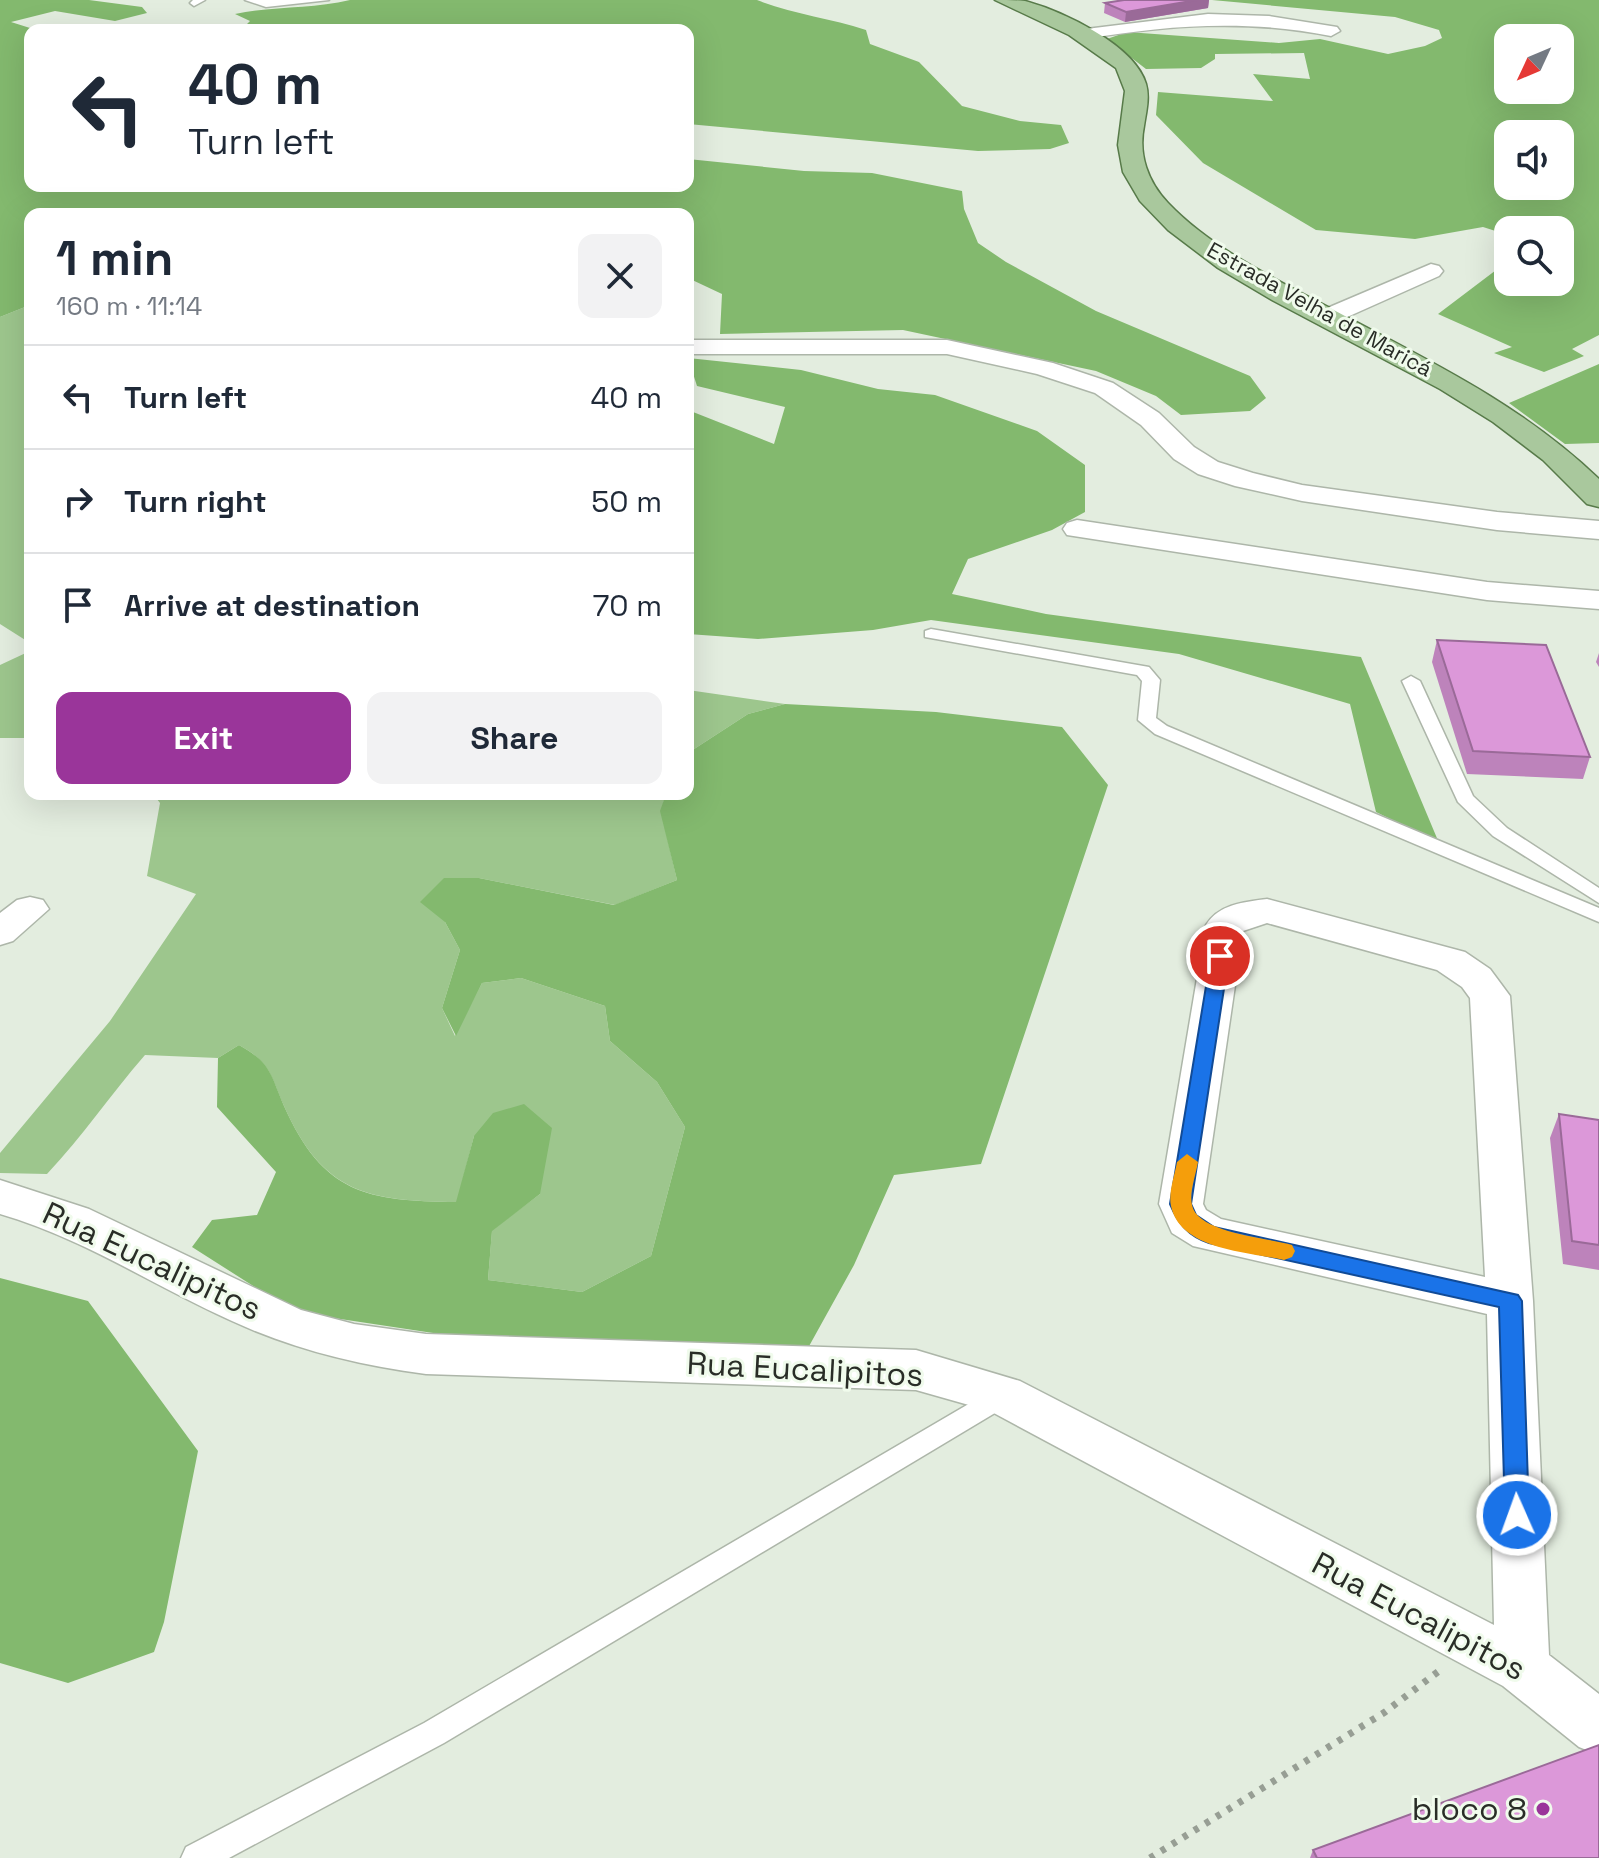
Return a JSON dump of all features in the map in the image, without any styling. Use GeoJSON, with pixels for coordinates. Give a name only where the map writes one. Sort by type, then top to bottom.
{"type":"FeatureCollection","features":[{"type":"Feature","properties":{"kind":"main road","name":"Estrada Velha de Maricá"},"geometry":{"type":"LineString","coordinates":[[1005,0],[1084,34],[1109,51],[1133,77],[1137,108],[1130,135],[1134,166],[1145,193],[1176,224],[1232,264],[1452,382],[1558,455],[1599,497]]}},
{"type":"Feature","properties":{"kind":"street"},"geometry":{"type":"LineString","coordinates":[[1084,34],[1149,22],[1203,18],[1282,21],[1331,31]]}},
{"type":"Feature","properties":{"kind":"street"},"geometry":{"type":"LineString","coordinates":[[1327,317],[1431,271]]}},
{"type":"Feature","properties":{"kind":"street"},"geometry":{"type":"LineString","coordinates":[[694,347],[947,347],[1044,368],[1104,388],[1150,419],[1184,453],[1208,468],[1245,480],[1302,493],[1467,517],[1599,530]]}},
{"type":"Feature","properties":{"kind":"street"},"geometry":{"type":"LineString","coordinates":[[1077,529],[1487,591],[1599,600]]}},
{"type":"Feature","properties":{"kind":"street"},"geometry":{"type":"LineString","coordinates":[[0,932],[30,909]]}},
{"type":"Feature","properties":{"kind":"street"},"geometry":{"type":"LineString","coordinates":[[1510,1301],[1209,1234],[1188,1221],[1181,1204],[1225,925],[1243,914],[1267,911],[1451,961],[1476,978],[1490,996],[1510,1301],[1522,1668]]}},
{"type":"Feature","properties":{"kind":"street","name":"Rua Eucalipitos"},"geometry":{"type":"LineString","coordinates":[[0,1197],[43,1207],[282,1322],[346,1344],[426,1354],[916,1370],[1003,1395],[1522,1668],[1599,1728]]}},
{"type":"Feature","properties":{"kind":"lane"},"geometry":{"type":"LineString","coordinates":[[249,0],[266,4],[325,0]]}},
{"type":"Feature","properties":{"kind":"lane"},"geometry":{"type":"LineString","coordinates":[[931,634],[1143,671],[1151,680],[1147,720],[1161,730],[1599,916]]}},
{"type":"Feature","properties":{"kind":"lane"},"geometry":{"type":"LineString","coordinates":[[1411,681],[1465,798],[1500,832],[1599,897]]}},
{"type":"Feature","properties":{"kind":"lane"},"geometry":{"type":"LineString","coordinates":[[197,1858],[434,1733],[1003,1395]]}},
{"type":"Feature","properties":{"kind":"path"},"geometry":{"type":"LineString","coordinates":[[1150,1858],[1385,1712],[1475,1644]]}},
{"type":"Feature","properties":{"kind":"green space"},"geometry":{"type":"Polygon","coordinates":[[[0,0],[89,0],[142,7],[147,13],[115,21],[55,11],[11,22],[24,26],[24,192],[694,192],[694,160],[804,171],[872,173],[962,191],[964,209],[978,243],[1006,262],[1096,311],[1250,376],[1266,398],[1250,411],[1181,415],[1156,396],[1096,371],[903,330],[720,334],[722,294],[694,281],[694,208],[24,208],[24,307],[0,317],[0,0]]]}},
{"type":"Feature","properties":{"kind":"green space"},"geometry":{"type":"Polygon","coordinates":[[[350,0],[757,0],[866,30],[870,44],[919,62],[962,106],[1020,121],[1061,125],[1069,143],[1050,149],[978,151],[694,125],[694,24],[247,24],[250,21],[235,14],[350,0]]]}},
{"type":"Feature","properties":{"kind":"green space"},"geometry":{"type":"Polygon","coordinates":[[[1212,0],[1599,0],[1599,335],[1572,349],[1584,356],[1544,372],[1494,353],[1512,347],[1438,314],[1494,272],[1494,296],[1574,296],[1574,216],[1494,216],[1494,231],[1483,227],[1415,239],[1316,230],[1203,163],[1156,115],[1158,92],[1273,101],[1253,74],[1310,79],[1304,53],[1215,54],[1215,59],[1201,68],[1146,69],[1107,39],[1127,32],[1279,43],[1320,39],[1388,54],[1425,46],[1442,38],[1439,30],[1395,17],[1212,0]]]}},
{"type":"Feature","properties":{"kind":"green space"},"geometry":{"type":"Polygon","coordinates":[[[24,307],[24,639],[0,624],[0,317],[24,307]]]}},
{"type":"Feature","properties":{"kind":"green space"},"geometry":{"type":"Polygon","coordinates":[[[694,359],[801,370],[878,389],[935,395],[1037,431],[1085,465],[1085,512],[1052,530],[968,559],[952,594],[1046,614],[1361,657],[1439,843],[1376,812],[1350,704],[1179,654],[931,620],[873,630],[758,639],[694,634],[694,412],[774,444],[785,407],[697,386],[694,359]]]}},
{"type":"Feature","properties":{"kind":"green space"},"geometry":{"type":"Polygon","coordinates":[[[1599,364],[1599,443],[1565,444],[1509,403],[1599,364]]]}},
{"type":"Feature","properties":{"kind":"green space"},"geometry":{"type":"Polygon","coordinates":[[[24,654],[24,738],[0,738],[0,665],[24,654]]]}},
{"type":"Feature","properties":{"kind":"green space"},"geometry":{"type":"Polygon","coordinates":[[[694,691],[785,704],[748,714],[694,749],[694,691]]]}},
{"type":"Feature","properties":{"kind":"green space"},"geometry":{"type":"Polygon","coordinates":[[[785,704],[936,712],[1062,727],[1108,785],[981,1164],[894,1175],[854,1265],[808,1348],[453,1336],[294,1312],[192,1247],[212,1220],[257,1215],[276,1172],[217,1107],[218,1058],[239,1045],[264,1064],[299,1135],[315,1158],[332,1175],[351,1187],[373,1194],[397,1199],[456,1202],[474,1136],[493,1113],[524,1104],[552,1128],[540,1194],[492,1231],[488,1280],[582,1292],[651,1256],[685,1127],[657,1082],[610,1041],[605,1006],[521,978],[482,983],[456,1036],[442,1008],[460,950],[445,922],[420,902],[444,878],[479,878],[614,905],[677,880],[660,811],[664,800],[694,800],[694,749],[748,714],[785,704]]]}},
{"type":"Feature","properties":{"kind":"green space"},"geometry":{"type":"Polygon","coordinates":[[[158,800],[664,800],[661,811],[677,880],[615,905],[479,878],[444,878],[445,922],[460,950],[442,1008],[455,1036],[482,983],[521,978],[605,1006],[610,1041],[657,1082],[685,1127],[651,1256],[582,1292],[488,1280],[492,1230],[540,1194],[474,1136],[457,1202],[398,1199],[352,1187],[332,1175],[315,1158],[299,1135],[264,1064],[239,1045],[218,1058],[145,1055],[47,1174],[0,1173],[0,1153],[110,1021],[196,894],[147,876],[160,803],[158,800]]]}},
{"type":"Feature","properties":{"kind":"green space"},"geometry":{"type":"Polygon","coordinates":[[[0,1278],[88,1301],[198,1451],[164,1622],[154,1652],[68,1683],[0,1663],[0,1278]]]}},
{"type":"Feature","properties":{"kind":"building"},"geometry":{"type":"Polygon","coordinates":[[[1197,0],[1126,12],[1105,3],[1197,0]]]}},
{"type":"Feature","properties":{"kind":"building"},"geometry":{"type":"Polygon","coordinates":[[[1437,640],[1546,645],[1590,757],[1473,751],[1437,640]]]}},
{"type":"Feature","properties":{"kind":"building"},"geometry":{"type":"Polygon","coordinates":[[[1559,1114],[1599,1120],[1599,1245],[1572,1241],[1559,1114]]]}},
{"type":"Feature","properties":{"kind":"building"},"geometry":{"type":"Polygon","coordinates":[[[1599,1745],[1599,1858],[1317,1858],[1313,1850],[1599,1745]]]}},
{"type":"Feature","properties":{"kind":"slow traffic"},"geometry":{"type":"LineString","coordinates":[[1187,1162],[1181,1204],[1188,1221],[1209,1234],[1284,1251]]}},
{"type":"Feature","properties":{"kind":"place","name":"bloco 8"},"geometry":{"type":"Point","coordinates":[1543,1809]}},
{"type":"Feature","properties":{"kind":"route"},"geometry":{"type":"LineString","coordinates":[[1220,956],[1181,1204],[1188,1221],[1209,1234],[1510,1301],[1517,1515]]}}]}
